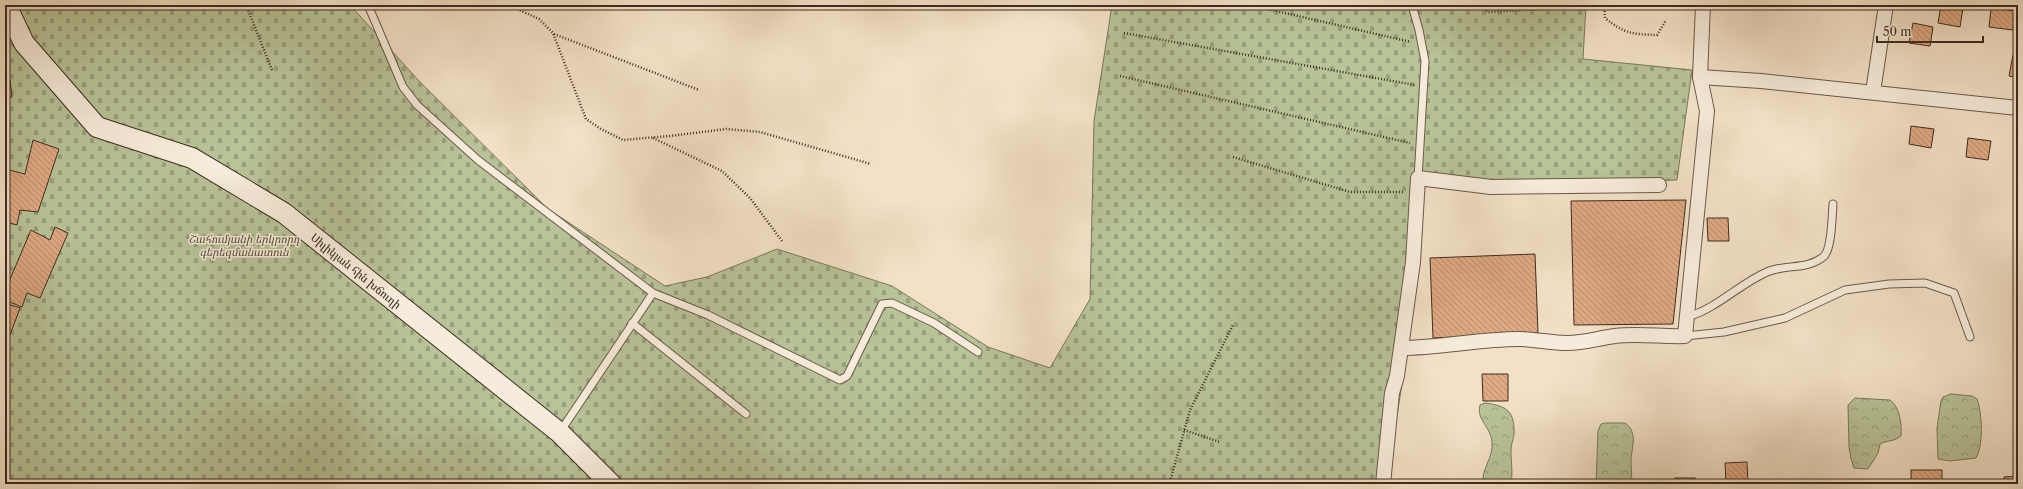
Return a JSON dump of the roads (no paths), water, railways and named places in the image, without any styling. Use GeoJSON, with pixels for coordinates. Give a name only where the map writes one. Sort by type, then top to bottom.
{"type":"FeatureCollection","features":[{"type":"Feature","properties":{"kind":"street","name":"Սիլիկյան հին խճուղի"},"geometry":{"type":"LineString","coordinates":[[6,5],[24,44],[97,127],[192,158],[284,213],[560,433],[611,484]]}},
{"type":"Feature","properties":{"kind":"street"},"geometry":{"type":"LineString","coordinates":[[1401,348],[1426,348],[1520,339],[1543,342],[1574,343],[1588,342],[1615,336],[1643,334],[1685,336],[1707,111],[1700,77],[1703,5]]}},
{"type":"Feature","properties":{"kind":"street"},"geometry":{"type":"LineString","coordinates":[[1873,92],[1886,5]]}},
{"type":"Feature","properties":{"kind":"street"},"geometry":{"type":"LineString","coordinates":[[1700,77],[1761,81],[2018,108]]}},
{"type":"Feature","properties":{"kind":"street"},"geometry":{"type":"LineString","coordinates":[[1383,484],[1392,393],[1401,348],[1413,262],[1418,178],[1490,187],[1659,185]]}},
{"type":"Feature","properties":{"kind":"lane"},"geometry":{"type":"LineString","coordinates":[[368,5],[402,87],[417,105],[478,160],[653,293],[708,315],[840,380],[846,376],[882,304],[892,303],[934,323],[978,352]]}},
{"type":"Feature","properties":{"kind":"lane"},"geometry":{"type":"LineString","coordinates":[[1412,5],[1424,61],[1418,178]]}},
{"type":"Feature","properties":{"kind":"lane"},"geometry":{"type":"LineString","coordinates":[[1687,317],[1700,313],[1768,271],[1801,267],[1823,257],[1828,251],[1833,204]]}},
{"type":"Feature","properties":{"kind":"lane"},"geometry":{"type":"LineString","coordinates":[[1685,336],[1724,332],[1785,318],[1845,290],[1889,284],[1925,283],[1954,292],[1970,337]]}},
{"type":"Feature","properties":{"kind":"lane"},"geometry":{"type":"LineString","coordinates":[[560,433],[653,293]]}},
{"type":"Feature","properties":{"kind":"lane"},"geometry":{"type":"LineString","coordinates":[[632,323],[746,414]]}},
{"type":"Feature","properties":{"kind":"park label","name":"Շահումյանի երկրորդ գերեզմանատուն"},"geometry":{"type":"Point","coordinates":[244,245]}}]}
